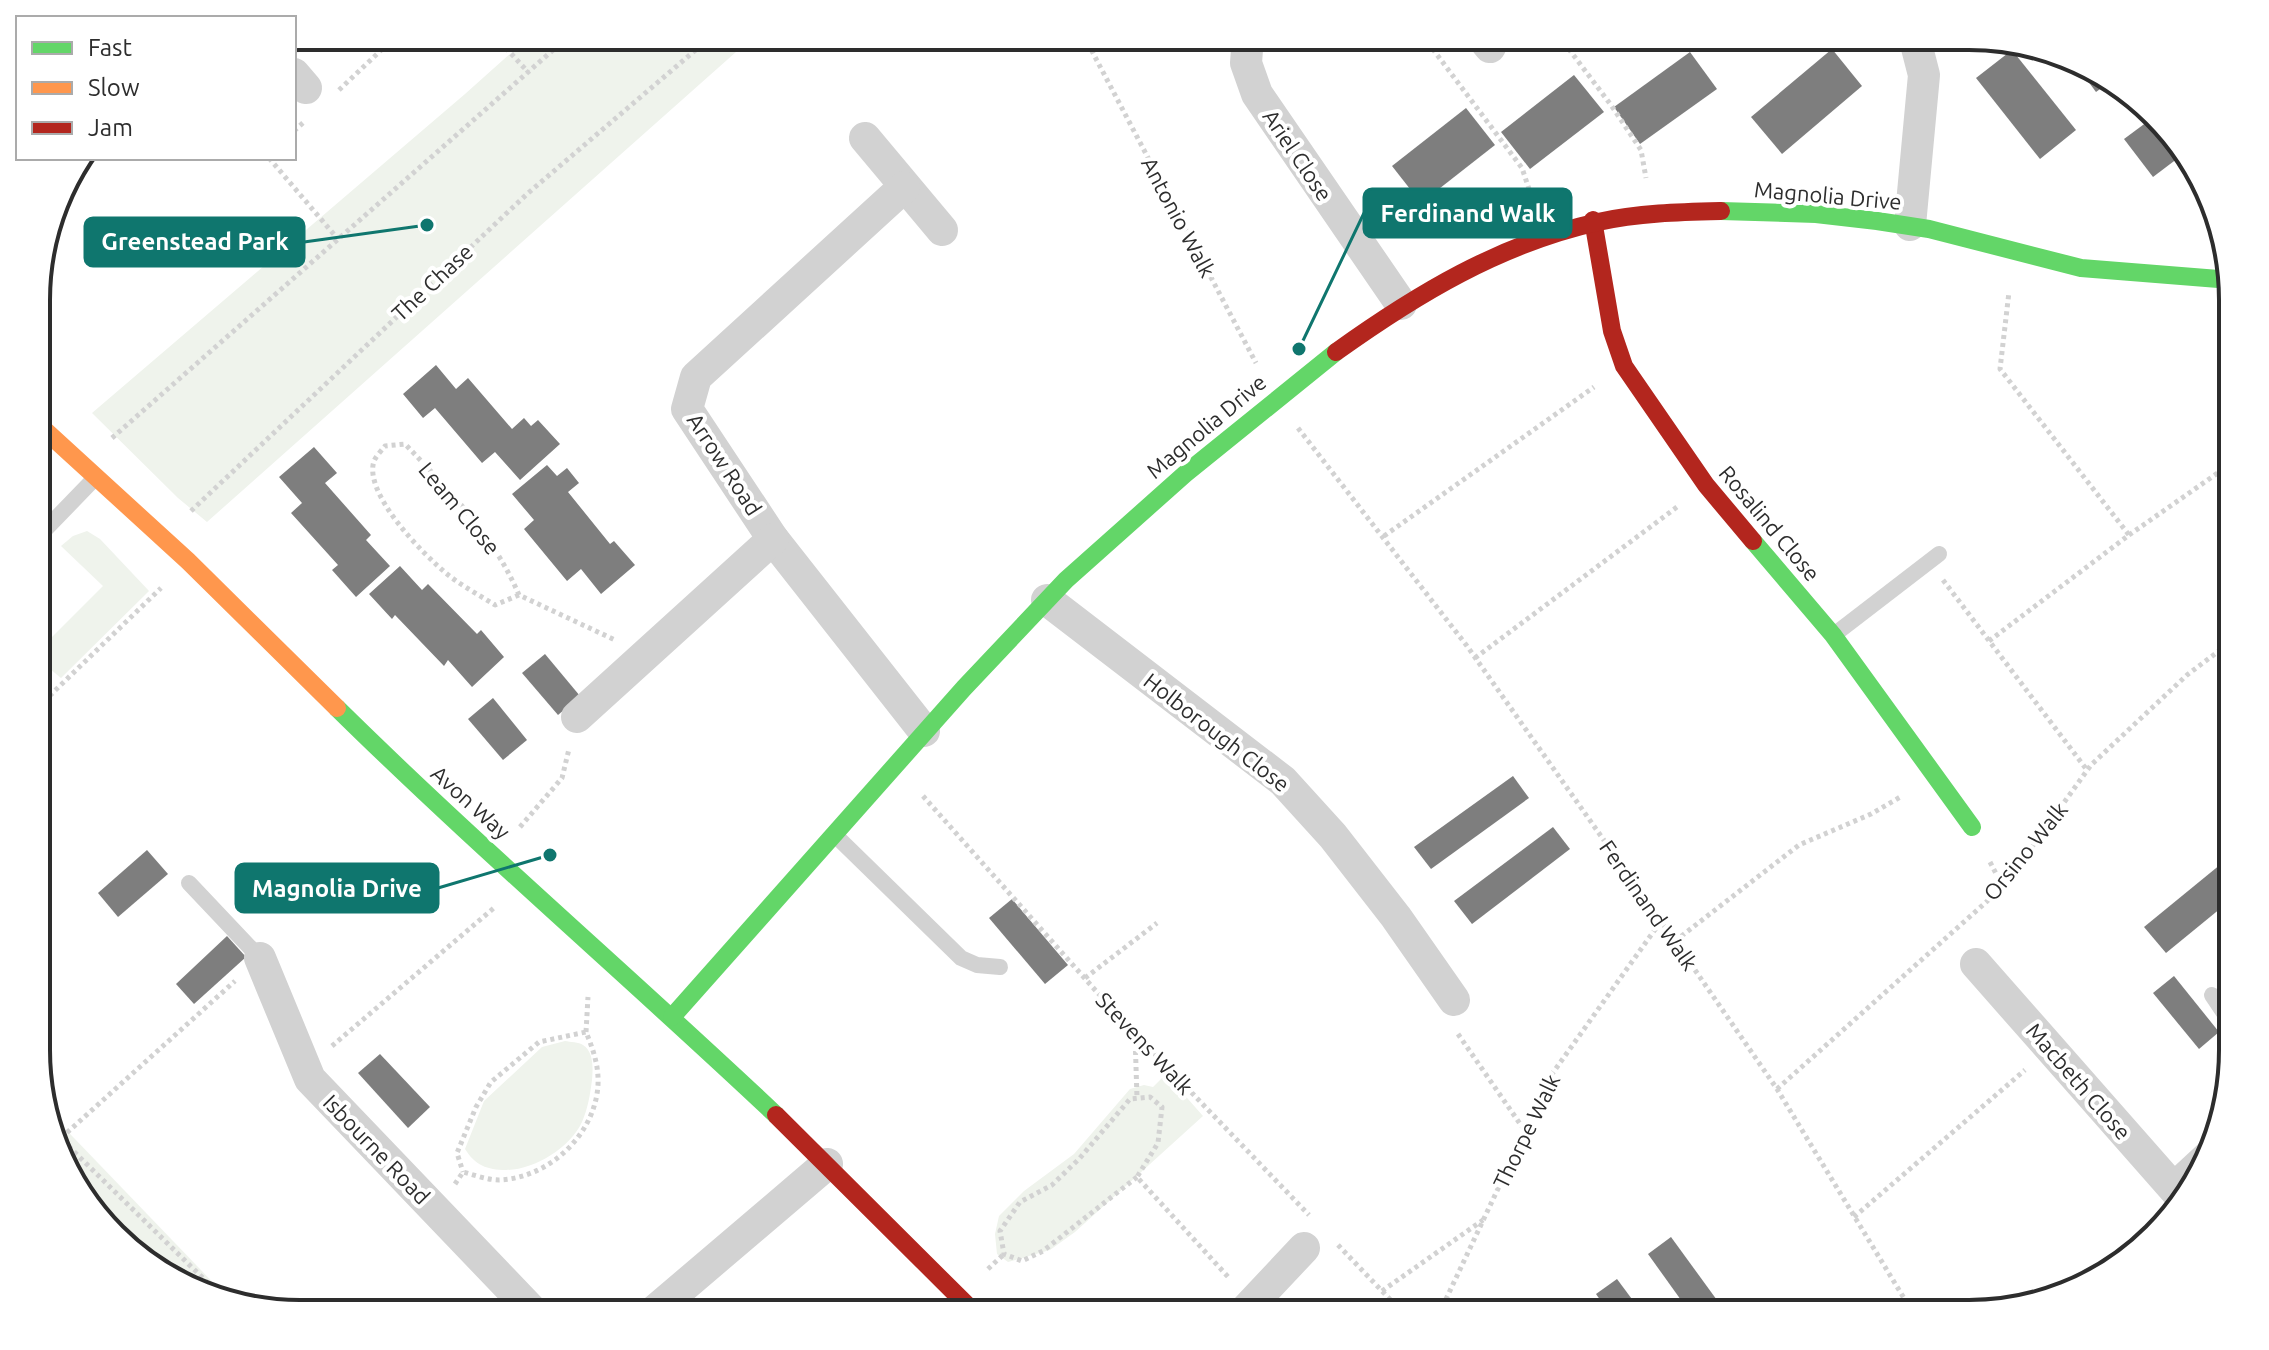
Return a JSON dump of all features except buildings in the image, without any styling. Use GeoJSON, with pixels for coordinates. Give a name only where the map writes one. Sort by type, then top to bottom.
{"type":"FeatureCollection","features":[{"type":"Feature","properties":{"kind":"street","name":"Ariel Close"},"geometry":{"type":"LineString","coordinates":[[1247,50],[1246,63],[1257,94],[1401,304]]}},
{"type":"Feature","properties":{"kind":"street"},"geometry":{"type":"LineString","coordinates":[[1910,225],[1924,75],[1918,50]]}},
{"type":"Feature","properties":{"kind":"street"},"geometry":{"type":"LineString","coordinates":[[865,138],[942,230]]}},
{"type":"Feature","properties":{"kind":"street","name":"Arrow Road"},"geometry":{"type":"LineString","coordinates":[[904,187],[696,377],[687,409],[773,539],[924,731]]}},
{"type":"Feature","properties":{"kind":"street","name":"Magnolia Drive"},"geometry":{"type":"LineString","coordinates":[[672,1017],[924,731],[1047,600],[1135,516],[1275,398],[1401,304],[1485,258],[1593,220],[1652,214],[1744,212],[1821,215],[1910,225],[2081,268],[2217,279]]}},
{"type":"Feature","properties":{"kind":"street","name":"Rosalind Close"},"geometry":{"type":"LineString","coordinates":[[1593,220],[1612,331],[1624,366],[1706,485],[1833,635],[1972,827]]}},
{"type":"Feature","properties":{"kind":"street","name":"Avon Way"},"geometry":{"type":"LineString","coordinates":[[50,435],[188,561],[413,783],[672,1017],[827,1164],[962,1300]]}},
{"type":"Feature","properties":{"kind":"street"},"geometry":{"type":"LineString","coordinates":[[577,717],[773,539]]}},
{"type":"Feature","properties":{"kind":"street","name":"Holborough Close"},"geometry":{"type":"LineString","coordinates":[[1047,600],[1283,781],[1333,836],[1396,917],[1454,1000]]}},
{"type":"Feature","properties":{"kind":"street","name":"Isbourne Road"},"geometry":{"type":"LineString","coordinates":[[260,958],[310,1079],[521,1300]]}},
{"type":"Feature","properties":{"kind":"street","name":"Macbeth Close"},"geometry":{"type":"LineString","coordinates":[[1976,964],[2175,1190]]}},
{"type":"Feature","properties":{"kind":"street"},"geometry":{"type":"LineString","coordinates":[[668,1300],[827,1164]]}},
{"type":"Feature","properties":{"kind":"street"},"geometry":{"type":"LineString","coordinates":[[1255,1299],[1316,1236]]}},
{"type":"Feature","properties":{"kind":"lane"},"geometry":{"type":"LineString","coordinates":[[50,522],[89,472]]}},
{"type":"Feature","properties":{"kind":"lane"},"geometry":{"type":"LineString","coordinates":[[1833,635],[1934,558]]}},
{"type":"Feature","properties":{"kind":"lane"},"geometry":{"type":"LineString","coordinates":[[835,835],[961,958],[977,965],[1000,967]]}},
{"type":"Feature","properties":{"kind":"lane"},"geometry":{"type":"LineString","coordinates":[[189,883],[260,958]]}},
{"type":"Feature","properties":{"kind":"lane"},"geometry":{"type":"LineString","coordinates":[[2212,995],[2218,1004]]}},
{"type":"Feature","properties":{"kind":"path"},"geometry":{"type":"LineString","coordinates":[[1434,50],[1522,168],[1545,237]]}},
{"type":"Feature","properties":{"kind":"path"},"geometry":{"type":"LineString","coordinates":[[1570,50],[1641,150],[1652,214]]}},
{"type":"Feature","properties":{"kind":"path"},"geometry":{"type":"LineString","coordinates":[[309,87],[370,51]]}},
{"type":"Feature","properties":{"kind":"path"},"geometry":{"type":"LineString","coordinates":[[509,51],[528,72]]}},
{"type":"Feature","properties":{"kind":"path"},"geometry":{"type":"LineString","coordinates":[[89,472],[337,238],[552,51]]}},
{"type":"Feature","properties":{"kind":"path","name":"The Chase"},"geometry":{"type":"LineString","coordinates":[[162,539],[527,194],[697,51]]}},
{"type":"Feature","properties":{"kind":"path","name":"Antonio Walk"},"geometry":{"type":"LineString","coordinates":[[1092,51],[1275,398]]}},
{"type":"Feature","properties":{"kind":"path"},"geometry":{"type":"LineString","coordinates":[[296,129],[305,121]]}},
{"type":"Feature","properties":{"kind":"path"},"geometry":{"type":"LineString","coordinates":[[271,160],[337,238]]}},
{"type":"Feature","properties":{"kind":"path"},"geometry":{"type":"LineString","coordinates":[[2013,251],[2000,369],[2129,535]]}},
{"type":"Feature","properties":{"kind":"path"},"geometry":{"type":"LineString","coordinates":[[1384,536],[1624,366]]}},
{"type":"Feature","properties":{"kind":"path","name":"Ferdinand Walk"},"geometry":{"type":"LineString","coordinates":[[1275,398],[1475,658],[1675,941],[1777,1089],[1904,1299]]}},
{"type":"Feature","properties":{"kind":"path","name":"Leam Close"},"geometry":{"type":"LineString","coordinates":[[519,595],[495,605],[446,573],[418,546],[388,510],[373,478],[374,461],[385,446],[405,444],[444,484],[506,564],[519,595],[647,654]]}},
{"type":"Feature","properties":{"kind":"path"},"geometry":{"type":"LineString","coordinates":[[1989,641],[2129,535],[2218,473]]}},
{"type":"Feature","properties":{"kind":"path"},"geometry":{"type":"LineString","coordinates":[[1475,658],[1706,485]]}},
{"type":"Feature","properties":{"kind":"path"},"geometry":{"type":"LineString","coordinates":[[1934,558],[1989,641],[2087,770]]}},
{"type":"Feature","properties":{"kind":"path"},"geometry":{"type":"LineString","coordinates":[[50,695],[139,609]]}},
{"type":"Feature","properties":{"kind":"path","name":"Orsino Walk"},"geometry":{"type":"LineString","coordinates":[[1777,1089],[2003,887],[2087,770],[2187,675],[2218,652]]}},
{"type":"Feature","properties":{"kind":"path","name":"Stevens Walk"},"geometry":{"type":"LineString","coordinates":[[895,764],[1316,1236],[1390,1299]]}},
{"type":"Feature","properties":{"kind":"path"},"geometry":{"type":"LineString","coordinates":[[1675,941],[1799,845],[1871,814],[1935,777]]}},
{"type":"Feature","properties":{"kind":"path"},"geometry":{"type":"LineString","coordinates":[[533,813],[562,778]]}},
{"type":"Feature","properties":{"kind":"path"},"geometry":{"type":"LineString","coordinates":[[306,1069],[495,907],[520,880]]}},
{"type":"Feature","properties":{"kind":"path","name":"Thorpe Walk"},"geometry":{"type":"LineString","coordinates":[[1446,1299],[1552,1074],[1661,921]]}},
{"type":"Feature","properties":{"kind":"path"},"geometry":{"type":"LineString","coordinates":[[1085,978],[1157,923]]}},
{"type":"Feature","properties":{"kind":"path"},"geometry":{"type":"LineString","coordinates":[[64,1131],[260,958]]}},
{"type":"Feature","properties":{"kind":"path"},"geometry":{"type":"LineString","coordinates":[[1454,1000],[1444,1013],[1525,1131]]}},
{"type":"Feature","properties":{"kind":"path"},"geometry":{"type":"LineString","coordinates":[[586,1032],[596,1056],[598,1086],[591,1117],[579,1138],[540,1170],[499,1180],[463,1172],[457,1153],[476,1107],[491,1082],[539,1042],[586,1032]]}},
{"type":"Feature","properties":{"kind":"path"},"geometry":{"type":"LineString","coordinates":[[1135,1034],[1137,1098]]}},
{"type":"Feature","properties":{"kind":"path"},"geometry":{"type":"LineString","coordinates":[[1854,1217],[2050,1048]]}},
{"type":"Feature","properties":{"kind":"path"},"geometry":{"type":"LineString","coordinates":[[1150,1097],[1162,1107],[1158,1143],[1137,1177],[1043,1251],[1022,1261],[1004,1254],[1000,1231],[1020,1202],[1052,1185],[1101,1135],[1130,1099],[1150,1097]]}},
{"type":"Feature","properties":{"kind":"path"},"geometry":{"type":"LineString","coordinates":[[69,1146],[207,1282]]}},
{"type":"Feature","properties":{"kind":"path"},"geometry":{"type":"LineString","coordinates":[[436,1211],[463,1172]]}},
{"type":"Feature","properties":{"kind":"path"},"geometry":{"type":"LineString","coordinates":[[1137,1177],[1240,1299]]}},
{"type":"Feature","properties":{"kind":"path"},"geometry":{"type":"LineString","coordinates":[[1382,1291],[1484,1219]]}},
{"type":"Feature","properties":{"kind":"shaded area"},"geometry":{"type":"Polygon","coordinates":[[[513,51],[737,51],[207,522],[178,498],[92,413],[513,51]]]}},
{"type":"Feature","properties":{"kind":"shaded area"},"geometry":{"type":"Polygon","coordinates":[[[87,531],[100,539],[149,591],[61,678],[50,669],[50,639],[103,586],[61,546],[73,536],[87,531]]]}},
{"type":"Feature","properties":{"kind":"shaded area"},"geometry":{"type":"Polygon","coordinates":[[[565,1041],[583,1045],[592,1061],[588,1101],[576,1132],[560,1149],[528,1166],[499,1170],[477,1163],[465,1149],[484,1101],[542,1047],[565,1041]]]}},
{"type":"Feature","properties":{"kind":"shaded area"},"geometry":{"type":"Polygon","coordinates":[[[1166,1074],[1203,1116],[1075,1232],[1050,1250],[1008,1262],[997,1254],[995,1234],[999,1216],[1024,1191],[1074,1154],[1130,1089],[1144,1085],[1153,1087],[1166,1074]]]}},
{"type":"Feature","properties":{"kind":"shaded area"},"geometry":{"type":"Polygon","coordinates":[[[63,1126],[215,1284],[175,1267],[123,1227],[83,1175],[63,1126]]]}},
{"type":"Feature","properties":{"kind":"traffic: fast"},"geometry":{"type":"LineString","coordinates":[[1721,211],[1816,214],[1877,221],[1929,229],[2081,268],[2217,279]]}},
{"type":"Feature","properties":{"kind":"traffic: fast"},"geometry":{"type":"LineString","coordinates":[[672,1017],[964,688],[1066,580],[1185,474],[1336,352]]}},
{"type":"Feature","properties":{"kind":"traffic: fast"},"geometry":{"type":"LineString","coordinates":[[1753,541],[1833,635],[1972,827]]}},
{"type":"Feature","properties":{"kind":"traffic: fast"},"geometry":{"type":"LineString","coordinates":[[337,708],[776,1115]]}},
{"type":"Feature","properties":{"kind":"traffic: slow"},"geometry":{"type":"LineString","coordinates":[[50,435],[188,561],[337,708]]}},
{"type":"Feature","properties":{"kind":"traffic: jam"},"geometry":{"type":"LineString","coordinates":[[1336,352],[1429,291],[1527,243],[1613,219],[1721,211]]}},
{"type":"Feature","properties":{"kind":"traffic: jam"},"geometry":{"type":"LineString","coordinates":[[1593,220],[1612,331],[1624,366],[1706,485],[1753,541]]}},
{"type":"Feature","properties":{"kind":"traffic: jam"},"geometry":{"type":"LineString","coordinates":[[776,1115],[962,1300]]}},
{"type":"Feature","properties":{"kind":"place","name":"Greenstead Park"},"geometry":{"type":"Point","coordinates":[427,225]}},
{"type":"Feature","properties":{"kind":"place","name":"Ferdinand Walk"},"geometry":{"type":"Point","coordinates":[1299,349]}},
{"type":"Feature","properties":{"kind":"place","name":"Magnolia Drive"},"geometry":{"type":"Point","coordinates":[550,855]}}]}
